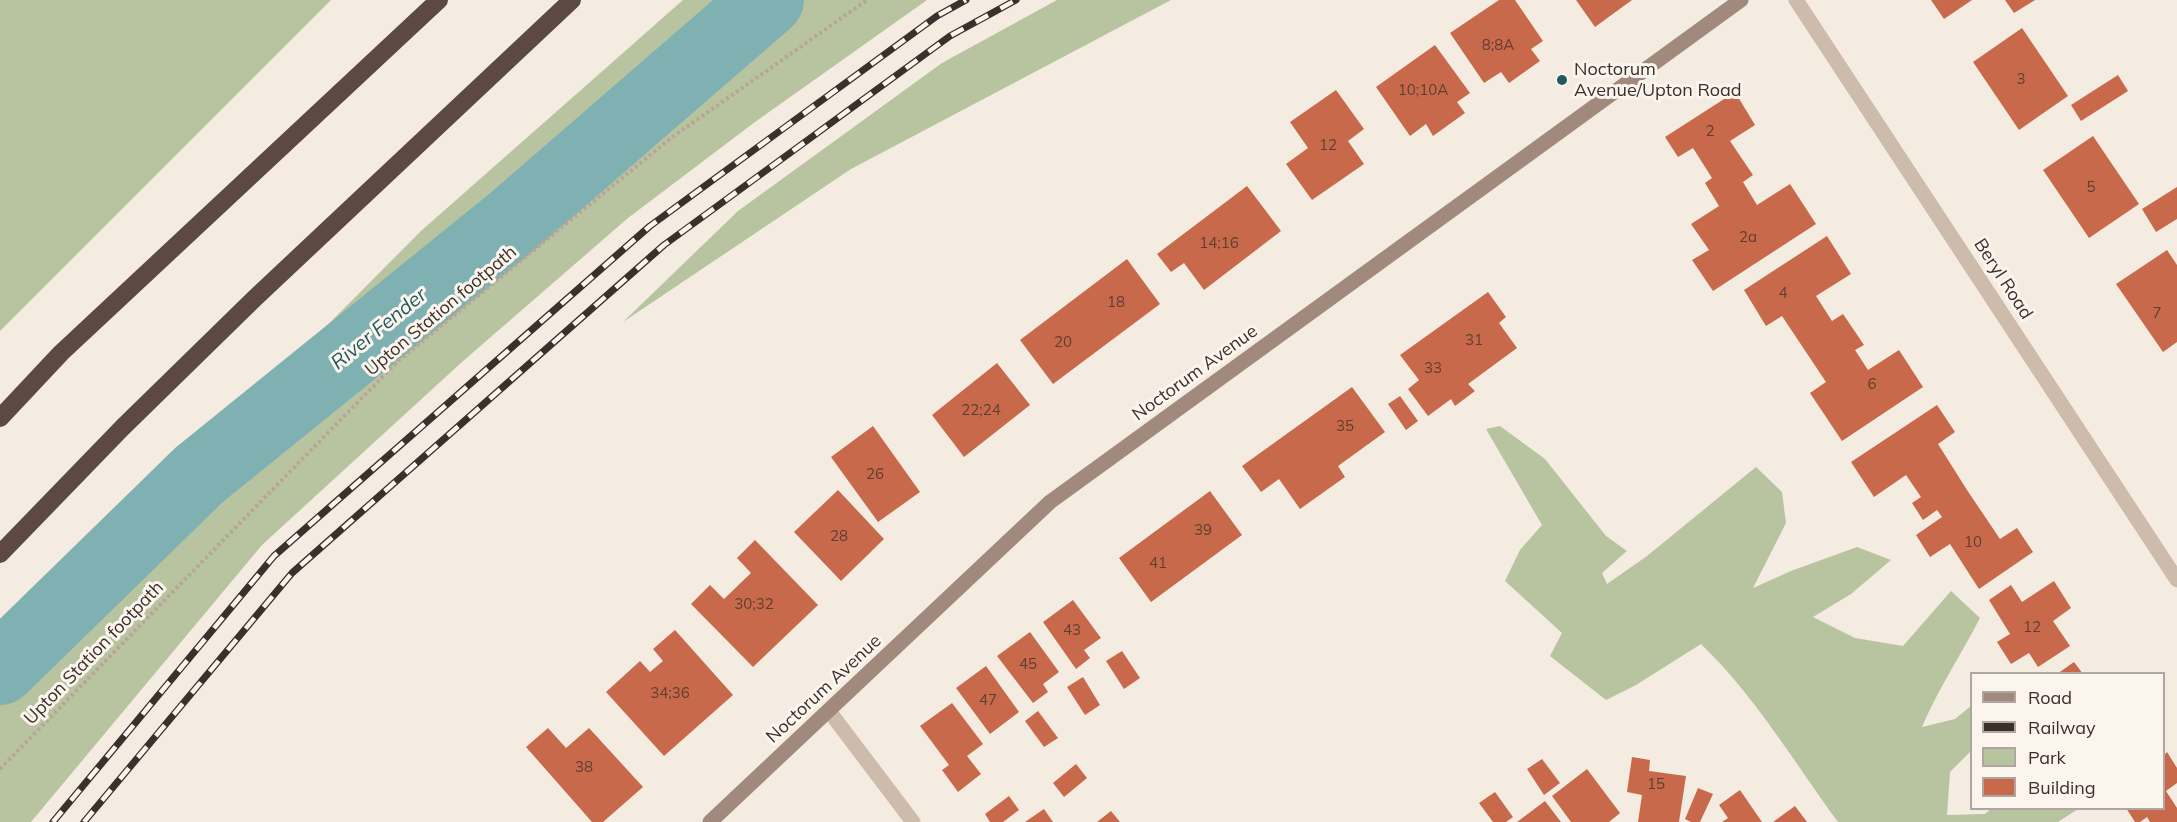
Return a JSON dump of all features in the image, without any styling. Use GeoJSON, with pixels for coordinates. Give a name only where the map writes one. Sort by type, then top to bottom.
{"type":"FeatureCollection","features":[{"type":"Feature","properties":{"kind":"highway"},"geometry":{"type":"LineString","coordinates":[[0,418],[61,353],[439,0]]}},
{"type":"Feature","properties":{"kind":"highway"},"geometry":{"type":"LineString","coordinates":[[0,555],[123,427],[247,306],[572,0]]}},
{"type":"Feature","properties":{"kind":"street","name":"Noctorum Avenue"},"geometry":{"type":"LineString","coordinates":[[710,822],[1050,502],[1741,0]]}},
{"type":"Feature","properties":{"kind":"street","name":"Beryl Road"},"geometry":{"type":"LineString","coordinates":[[1796,0],[2177,580]]}},
{"type":"Feature","properties":{"kind":"street"},"geometry":{"type":"LineString","coordinates":[[830,711],[913,822]]}},
{"type":"Feature","properties":{"kind":"path","name":"Upton Station footpath"},"geometry":{"type":"LineString","coordinates":[[0,769],[398,361],[671,138],[867,0]]}},
{"type":"Feature","properties":{"kind":"green space"},"geometry":{"type":"Polygon","coordinates":[[[0,0],[331,0],[0,331],[0,0]]]}},
{"type":"Feature","properties":{"kind":"green space"},"geometry":{"type":"Polygon","coordinates":[[[683,0],[927,0],[755,122],[628,218],[462,362],[262,545],[31,822],[0,822],[0,654],[421,231],[683,0]]]}},
{"type":"Feature","properties":{"kind":"green space"},"geometry":{"type":"Polygon","coordinates":[[[1057,0],[1171,0],[851,169],[623,322],[738,211],[942,63],[1057,0]]]}},
{"type":"Feature","properties":{"kind":"green space"},"geometry":{"type":"Polygon","coordinates":[[[1500,426],[1545,459],[1606,536],[1627,551],[1602,573],[1607,584],[1647,556],[1756,467],[1782,492],[1786,523],[1753,588],[1791,571],[1857,547],[1891,560],[1851,594],[1813,617],[1855,638],[1903,646],[1951,591],[1980,618],[1922,727],[1955,719],[1970,707],[1970,752],[1950,772],[1947,815],[1985,814],[1990,810],[2076,810],[2058,822],[1838,822],[1756,707],[1721,664],[1701,644],[1636,685],[1606,700],[1550,656],[1562,633],[1505,581],[1520,550],[1542,525],[1486,429],[1500,426]]]}},
{"type":"Feature","properties":{"kind":"building"},"geometry":{"type":"Polygon","coordinates":[[[1499,0],[1515,0],[1543,41],[1531,49],[1540,61],[1509,83],[1501,72],[1484,83],[1450,33],[1499,0]]]}},
{"type":"Feature","properties":{"kind":"building"},"geometry":{"type":"Polygon","coordinates":[[[1576,0],[1632,0],[1595,27],[1576,0]]]}},
{"type":"Feature","properties":{"kind":"building"},"geometry":{"type":"Polygon","coordinates":[[[1931,0],[1972,0],[1944,19],[1931,0]]]}},
{"type":"Feature","properties":{"kind":"building"},"geometry":{"type":"Polygon","coordinates":[[[2005,0],[2035,0],[2014,13],[2005,0]]]}},
{"type":"Feature","properties":{"kind":"building"},"geometry":{"type":"Polygon","coordinates":[[[2022,28],[2068,96],[2019,130],[1973,62],[2022,28]]]}},
{"type":"Feature","properties":{"kind":"building"},"geometry":{"type":"Polygon","coordinates":[[[1435,45],[1470,93],[1457,102],[1465,113],[1433,136],[1426,124],[1410,136],[1376,87],[1435,45]]]}},
{"type":"Feature","properties":{"kind":"building"},"geometry":{"type":"Polygon","coordinates":[[[2118,75],[2128,91],[2081,121],[2071,105],[2118,75]]]}},
{"type":"Feature","properties":{"kind":"building"},"geometry":{"type":"Polygon","coordinates":[[[1336,90],[1364,129],[1348,141],[1364,164],[1312,200],[1286,164],[1308,148],[1290,122],[1336,90]]]}},
{"type":"Feature","properties":{"kind":"building"},"geometry":{"type":"Polygon","coordinates":[[[1735,92],[1755,125],[1730,141],[1753,175],[1743,182],[1757,205],[1790,184],[1816,224],[1713,291],[1692,260],[1709,250],[1691,224],[1719,206],[1705,183],[1712,178],[1693,148],[1678,157],[1665,137],[1735,92]]]}},
{"type":"Feature","properties":{"kind":"building"},"geometry":{"type":"Polygon","coordinates":[[[2093,136],[2139,204],[2089,238],[2043,170],[2093,136]]]}},
{"type":"Feature","properties":{"kind":"building"},"geometry":{"type":"Polygon","coordinates":[[[1247,186],[1281,231],[1204,290],[1184,263],[1171,272],[1157,254],[1247,186]]]}},
{"type":"Feature","properties":{"kind":"building"},"geometry":{"type":"Polygon","coordinates":[[[2177,187],[2177,219],[2156,232],[2142,209],[2177,187]]]}},
{"type":"Feature","properties":{"kind":"building"},"geometry":{"type":"Polygon","coordinates":[[[1827,236],[1851,274],[1816,296],[1832,321],[1843,314],[1864,345],[1855,350],[1868,370],[1899,350],[1923,387],[1842,441],[1810,393],[1826,382],[1782,316],[1766,326],[1744,290],[1827,236]]]}},
{"type":"Feature","properties":{"kind":"building"},"geometry":{"type":"Polygon","coordinates":[[[2167,250],[2177,265],[2177,342],[2163,352],[2116,284],[2167,250]]]}},
{"type":"Feature","properties":{"kind":"building"},"geometry":{"type":"Polygon","coordinates":[[[1127,259],[1160,304],[1053,384],[1020,340],[1127,259]]]}},
{"type":"Feature","properties":{"kind":"building"},"geometry":{"type":"Polygon","coordinates":[[[1488,292],[1506,317],[1499,323],[1517,348],[1468,384],[1475,391],[1455,406],[1451,399],[1428,416],[1408,389],[1419,380],[1400,355],[1488,292]]]}},
{"type":"Feature","properties":{"kind":"building"},"geometry":{"type":"Polygon","coordinates":[[[997,363],[1030,405],[964,457],[932,415],[997,363]]]}},
{"type":"Feature","properties":{"kind":"building"},"geometry":{"type":"Polygon","coordinates":[[[1352,387],[1385,432],[1338,466],[1345,477],[1300,509],[1279,479],[1261,492],[1242,466],[1352,387]]]}},
{"type":"Feature","properties":{"kind":"building"},"geometry":{"type":"Polygon","coordinates":[[[1400,396],[1418,421],[1406,430],[1388,404],[1400,396]]]}},
{"type":"Feature","properties":{"kind":"building"},"geometry":{"type":"Polygon","coordinates":[[[1937,405],[1955,432],[1938,444],[1967,490],[2000,539],[2017,528],[2033,552],[1979,589],[1950,544],[1930,557],[1916,535],[1942,517],[1937,510],[1923,520],[1912,503],[1921,497],[1906,475],[1874,497],[1851,462],[1937,405]]]}},
{"type":"Feature","properties":{"kind":"building"},"geometry":{"type":"Polygon","coordinates":[[[873,426],[920,492],[878,522],[831,457],[873,426]]]}},
{"type":"Feature","properties":{"kind":"building"},"geometry":{"type":"Polygon","coordinates":[[[838,490],[884,539],[841,581],[794,532],[838,490]]]}},
{"type":"Feature","properties":{"kind":"building"},"geometry":{"type":"Polygon","coordinates":[[[1210,491],[1242,535],[1151,602],[1119,558],[1210,491]]]}},
{"type":"Feature","properties":{"kind":"building"},"geometry":{"type":"Polygon","coordinates":[[[755,540],[818,605],[753,667],[691,604],[710,585],[724,599],[751,573],[737,558],[755,540]]]}},
{"type":"Feature","properties":{"kind":"building"},"geometry":{"type":"Polygon","coordinates":[[[2054,581],[2071,608],[2053,621],[2070,646],[2038,667],[2029,653],[2011,664],[1997,642],[2010,634],[1989,600],[2011,585],[2022,602],[2054,581]]]}},
{"type":"Feature","properties":{"kind":"building"},"geometry":{"type":"Polygon","coordinates":[[[1073,600],[1101,638],[1084,650],[1090,658],[1076,669],[1043,622],[1073,600]]]}},
{"type":"Feature","properties":{"kind":"building"},"geometry":{"type":"Polygon","coordinates":[[[675,630],[733,695],[664,756],[606,692],[640,661],[650,672],[663,661],[653,649],[675,630]]]}},
{"type":"Feature","properties":{"kind":"building"},"geometry":{"type":"Polygon","coordinates":[[[1030,632],[1059,672],[1043,684],[1048,692],[1033,703],[997,656],[1030,632]]]}},
{"type":"Feature","properties":{"kind":"building"},"geometry":{"type":"Polygon","coordinates":[[[1122,651],[1140,678],[1124,689],[1106,661],[1122,651]]]}},
{"type":"Feature","properties":{"kind":"building"},"geometry":{"type":"Polygon","coordinates":[[[2074,662],[2082,672],[2060,672],[2074,662]]]}},
{"type":"Feature","properties":{"kind":"building"},"geometry":{"type":"Polygon","coordinates":[[[986,666],[1019,712],[990,734],[956,688],[986,666]]]}},
{"type":"Feature","properties":{"kind":"building"},"geometry":{"type":"Polygon","coordinates":[[[1083,677],[1100,705],[1085,715],[1067,687],[1083,677]]]}},
{"type":"Feature","properties":{"kind":"building"},"geometry":{"type":"Polygon","coordinates":[[[952,703],[983,744],[967,756],[981,774],[958,792],[942,770],[949,765],[920,726],[952,703]]]}},
{"type":"Feature","properties":{"kind":"building"},"geometry":{"type":"Polygon","coordinates":[[[1038,711],[1058,738],[1044,747],[1025,721],[1038,711]]]}},
{"type":"Feature","properties":{"kind":"building"},"geometry":{"type":"Polygon","coordinates":[[[548,728],[566,748],[589,728],[643,787],[603,822],[592,822],[526,747],[548,728]]]}},
{"type":"Feature","properties":{"kind":"building"},"geometry":{"type":"Polygon","coordinates":[[[2167,752],[2177,768],[2177,783],[2166,791],[2177,808],[2177,822],[2150,822],[2147,817],[2140,822],[2135,822],[2127,810],[2165,810],[2165,754],[2167,752]]]}},
{"type":"Feature","properties":{"kind":"building"},"geometry":{"type":"Polygon","coordinates":[[[1632,757],[1650,760],[1649,771],[1686,776],[1679,822],[1638,822],[1642,795],[1627,792],[1632,757]]]}},
{"type":"Feature","properties":{"kind":"building"},"geometry":{"type":"Polygon","coordinates":[[[1542,759],[1560,783],[1544,795],[1527,769],[1542,759]]]}},
{"type":"Feature","properties":{"kind":"building"},"geometry":{"type":"Polygon","coordinates":[[[1076,764],[1087,778],[1064,797],[1053,783],[1076,764]]]}},
{"type":"Feature","properties":{"kind":"building"},"geometry":{"type":"Polygon","coordinates":[[[1587,769],[1620,813],[1609,822],[1571,822],[1552,796],[1587,769]]]}},
{"type":"Feature","properties":{"kind":"building"},"geometry":{"type":"Polygon","coordinates":[[[1698,788],[1713,794],[1700,822],[1691,822],[1685,819],[1698,788]]]}},
{"type":"Feature","properties":{"kind":"building"},"geometry":{"type":"Polygon","coordinates":[[[1740,790],[1762,822],[1722,822],[1728,818],[1719,805],[1740,790]]]}},
{"type":"Feature","properties":{"kind":"building"},"geometry":{"type":"Polygon","coordinates":[[[1495,792],[1513,817],[1506,822],[1493,822],[1479,803],[1495,792]]]}},
{"type":"Feature","properties":{"kind":"building"},"geometry":{"type":"Polygon","coordinates":[[[1009,796],[1019,810],[1003,822],[990,822],[985,814],[1009,796]]]}},
{"type":"Feature","properties":{"kind":"building"},"geometry":{"type":"Polygon","coordinates":[[[1545,801],[1561,822],[1517,822],[1545,801]]]}},
{"type":"Feature","properties":{"kind":"building"},"geometry":{"type":"Polygon","coordinates":[[[1795,806],[1807,822],[1773,822],[1795,806]]]}},
{"type":"Feature","properties":{"kind":"building"},"geometry":{"type":"Polygon","coordinates":[[[1044,809],[1053,822],[1025,822],[1044,809]]]}},
{"type":"Feature","properties":{"kind":"building"},"geometry":{"type":"Polygon","coordinates":[[[1111,811],[1120,822],[1097,822],[1111,811]]]}},
{"type":"Feature","properties":{"kind":"waterway","name":"River Fender"},"geometry":{"type":"LineString","coordinates":[[0,669],[199,475],[513,221],[768,0]]}},
{"type":"Feature","properties":{"kind":"railway"},"geometry":{"type":"LineString","coordinates":[[53,822],[274,556],[650,226],[937,16],[966,0]]}},
{"type":"Feature","properties":{"kind":"railway"},"geometry":{"type":"LineString","coordinates":[[84,822],[292,573],[664,245],[950,36],[1016,0]]}},
{"type":"Feature","properties":{"kind":"place","name":"Noctorum Avenue/Upton Road"},"geometry":{"type":"Point","coordinates":[1562,80]}}]}
